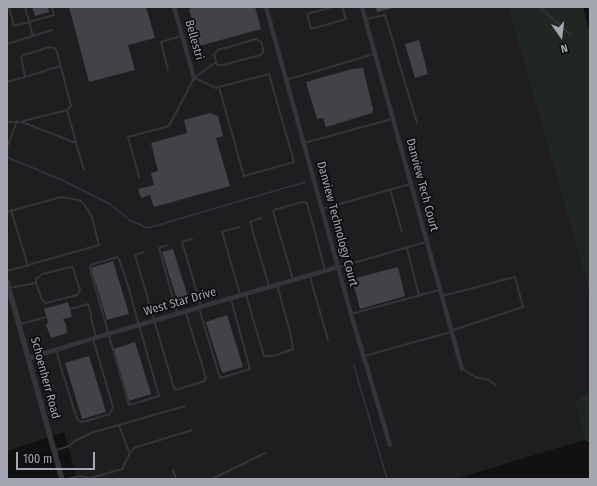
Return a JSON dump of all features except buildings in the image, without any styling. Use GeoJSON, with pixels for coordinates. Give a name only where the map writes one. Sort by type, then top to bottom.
{"type":"FeatureCollection","features":[{"type":"Feature","properties":{"kind":"street","name":"Bellestri"},"geometry":{"type":"LineString","coordinates":[[174,7],[194,78]]}},
{"type":"Feature","properties":{"kind":"street","name":"Danview Technology Court"},"geometry":{"type":"LineString","coordinates":[[266,7],[351,314],[390,445]]}},
{"type":"Feature","properties":{"kind":"street","name":"Danview Tech Court"},"geometry":{"type":"LineString","coordinates":[[362,7],[462,369]]}},
{"type":"Feature","properties":{"kind":"street","name":"West Star Drive"},"geometry":{"type":"LineString","coordinates":[[29,358],[338,267]]}},
{"type":"Feature","properties":{"kind":"street","name":"Schoenherr Road"},"geometry":{"type":"LineString","coordinates":[[7,282],[62,479]]}},
{"type":"Feature","properties":{"kind":"lane"},"geometry":{"type":"LineString","coordinates":[[9,7],[14,26],[54,15],[52,7]]}},
{"type":"Feature","properties":{"kind":"lane"},"geometry":{"type":"LineString","coordinates":[[25,7],[33,36]]}},
{"type":"Feature","properties":{"kind":"lane"},"geometry":{"type":"LineString","coordinates":[[332,7],[307,14],[311,29],[346,19],[342,7]]}},
{"type":"Feature","properties":{"kind":"lane"},"geometry":{"type":"LineString","coordinates":[[366,20],[385,14],[416,123]]}},
{"type":"Feature","properties":{"kind":"lane"},"geometry":{"type":"LineString","coordinates":[[7,44],[52,30]]}},
{"type":"Feature","properties":{"kind":"lane"},"geometry":{"type":"LineString","coordinates":[[168,70],[161,42],[182,36]]}},
{"type":"Feature","properties":{"kind":"lane"},"geometry":{"type":"LineString","coordinates":[[256,39],[262,42],[263,49],[260,55],[223,65],[217,65],[216,62],[214,54],[218,50],[256,39]]}},
{"type":"Feature","properties":{"kind":"lane"},"geometry":{"type":"LineString","coordinates":[[22,122],[67,110],[71,106],[55,48],[50,47],[21,57],[25,77]]}},
{"type":"Feature","properties":{"kind":"lane"},"geometry":{"type":"LineString","coordinates":[[286,80],[375,54]]}},
{"type":"Feature","properties":{"kind":"lane"},"geometry":{"type":"LineString","coordinates":[[139,177],[128,137],[169,126],[194,78],[216,62]]}},
{"type":"Feature","properties":{"kind":"lane"},"geometry":{"type":"LineString","coordinates":[[7,82],[61,66]]}},
{"type":"Feature","properties":{"kind":"lane"},"geometry":{"type":"LineString","coordinates":[[194,78],[216,88],[219,87],[269,74],[294,162],[244,176],[219,87]]}},
{"type":"Feature","properties":{"kind":"lane"},"geometry":{"type":"LineString","coordinates":[[67,110],[84,170]]}},
{"type":"Feature","properties":{"kind":"lane"},"geometry":{"type":"LineString","coordinates":[[304,143],[393,119]]}},
{"type":"Feature","properties":{"kind":"lane"},"geometry":{"type":"LineString","coordinates":[[7,147],[17,121]]}},
{"type":"Feature","properties":{"kind":"lane"},"geometry":{"type":"LineString","coordinates":[[7,122],[22,122],[76,143]]}},
{"type":"Feature","properties":{"kind":"lane"},"geometry":{"type":"LineString","coordinates":[[322,209],[411,183]]}},
{"type":"Feature","properties":{"kind":"lane"},"geometry":{"type":"LineString","coordinates":[[390,189],[402,232]]}},
{"type":"Feature","properties":{"kind":"lane"},"geometry":{"type":"LineString","coordinates":[[7,212],[61,197],[79,200],[84,204],[92,217],[99,245],[7,271]]}},
{"type":"Feature","properties":{"kind":"lane"},"geometry":{"type":"LineString","coordinates":[[293,280],[273,211],[283,207],[302,202],[307,203],[325,271]]}},
{"type":"Feature","properties":{"kind":"lane"},"geometry":{"type":"LineString","coordinates":[[11,210],[28,266]]}},
{"type":"Feature","properties":{"kind":"lane"},"geometry":{"type":"LineString","coordinates":[[261,218],[250,222],[270,287]]}},
{"type":"Feature","properties":{"kind":"lane"},"geometry":{"type":"LineString","coordinates":[[239,227],[222,232],[240,296]]}},
{"type":"Feature","properties":{"kind":"lane"},"geometry":{"type":"LineString","coordinates":[[192,239],[182,242],[220,378],[250,369],[230,298]]}},
{"type":"Feature","properties":{"kind":"lane"},"geometry":{"type":"LineString","coordinates":[[338,267],[427,242]]}},
{"type":"Feature","properties":{"kind":"lane"},"geometry":{"type":"LineString","coordinates":[[168,245],[159,248],[177,314]]}},
{"type":"Feature","properties":{"kind":"lane"},"geometry":{"type":"LineString","coordinates":[[407,248],[419,296]]}},
{"type":"Feature","properties":{"kind":"lane"},"geometry":{"type":"LineString","coordinates":[[144,252],[135,255],[174,388],[176,390],[204,381],[206,378],[185,311]]}},
{"type":"Feature","properties":{"kind":"lane"},"geometry":{"type":"LineString","coordinates":[[117,257],[119,259],[159,396],[128,405],[108,334],[90,269],[91,265],[117,257]]}},
{"type":"Feature","properties":{"kind":"lane"},"geometry":{"type":"LineString","coordinates":[[71,267],[73,268],[80,290],[78,295],[46,303],[42,300],[36,283],[36,279],[42,274],[71,267]]}},
{"type":"Feature","properties":{"kind":"lane"},"geometry":{"type":"LineString","coordinates":[[310,275],[328,340]]}},
{"type":"Feature","properties":{"kind":"lane"},"geometry":{"type":"LineString","coordinates":[[364,356],[452,331],[523,307],[515,278],[442,296]]}},
{"type":"Feature","properties":{"kind":"lane"},"geometry":{"type":"LineString","coordinates":[[9,288],[36,283]]}},
{"type":"Feature","properties":{"kind":"lane"},"geometry":{"type":"LineString","coordinates":[[246,294],[264,356],[274,356],[292,349],[290,332],[277,285]]}},
{"type":"Feature","properties":{"kind":"lane"},"geometry":{"type":"LineString","coordinates":[[351,314],[440,290]]}},
{"type":"Feature","properties":{"kind":"lane"},"geometry":{"type":"LineString","coordinates":[[56,351],[78,420],[81,422],[110,414],[113,407],[94,338],[91,314],[88,304],[70,309]]}},
{"type":"Feature","properties":{"kind":"lane"},"geometry":{"type":"LineString","coordinates":[[19,324],[46,316]]}},
{"type":"Feature","properties":{"kind":"lane"},"geometry":{"type":"LineString","coordinates":[[462,369],[476,377],[489,380],[496,385]]}},
{"type":"Feature","properties":{"kind":"lane"},"geometry":{"type":"LineString","coordinates":[[54,451],[69,446],[75,441],[91,433],[185,406]]}},
{"type":"Feature","properties":{"kind":"lane"},"geometry":{"type":"LineString","coordinates":[[119,425],[130,453]]}},
{"type":"Feature","properties":{"kind":"lane"},"geometry":{"type":"LineString","coordinates":[[68,479],[78,476],[91,478],[122,469],[134,448],[192,430]]}},
{"type":"Feature","properties":{"kind":"lane"},"geometry":{"type":"LineString","coordinates":[[212,479],[265,453]]}},
{"type":"Feature","properties":{"kind":"lane"},"geometry":{"type":"LineString","coordinates":[[173,470],[176,479]]}},
{"type":"Feature","properties":{"kind":"shaded area"},"geometry":{"type":"Polygon","coordinates":[[[7,7],[508,7],[590,294],[590,391],[575,401],[584,440],[455,479],[77,479],[64,432],[7,451],[7,7]]]}},
{"type":"Feature","properties":{"kind":"shaded area"},"geometry":{"type":"Polygon","coordinates":[[[508,7],[583,7],[590,34],[590,294],[508,7]]]}},
{"type":"Feature","properties":{"kind":"shaded area"},"geometry":{"type":"Polygon","coordinates":[[[590,391],[590,443],[584,440],[575,401],[590,391]]]}},
{"type":"Feature","properties":{"kind":"waterway"},"geometry":{"type":"LineString","coordinates":[[540,7],[571,35]]}},
{"type":"Feature","properties":{"kind":"waterway"},"geometry":{"type":"LineString","coordinates":[[7,157],[64,181],[110,204],[131,221],[148,228],[305,182]]}},
{"type":"Feature","properties":{"kind":"waterway"},"geometry":{"type":"LineString","coordinates":[[354,366],[387,479]]}}]}
